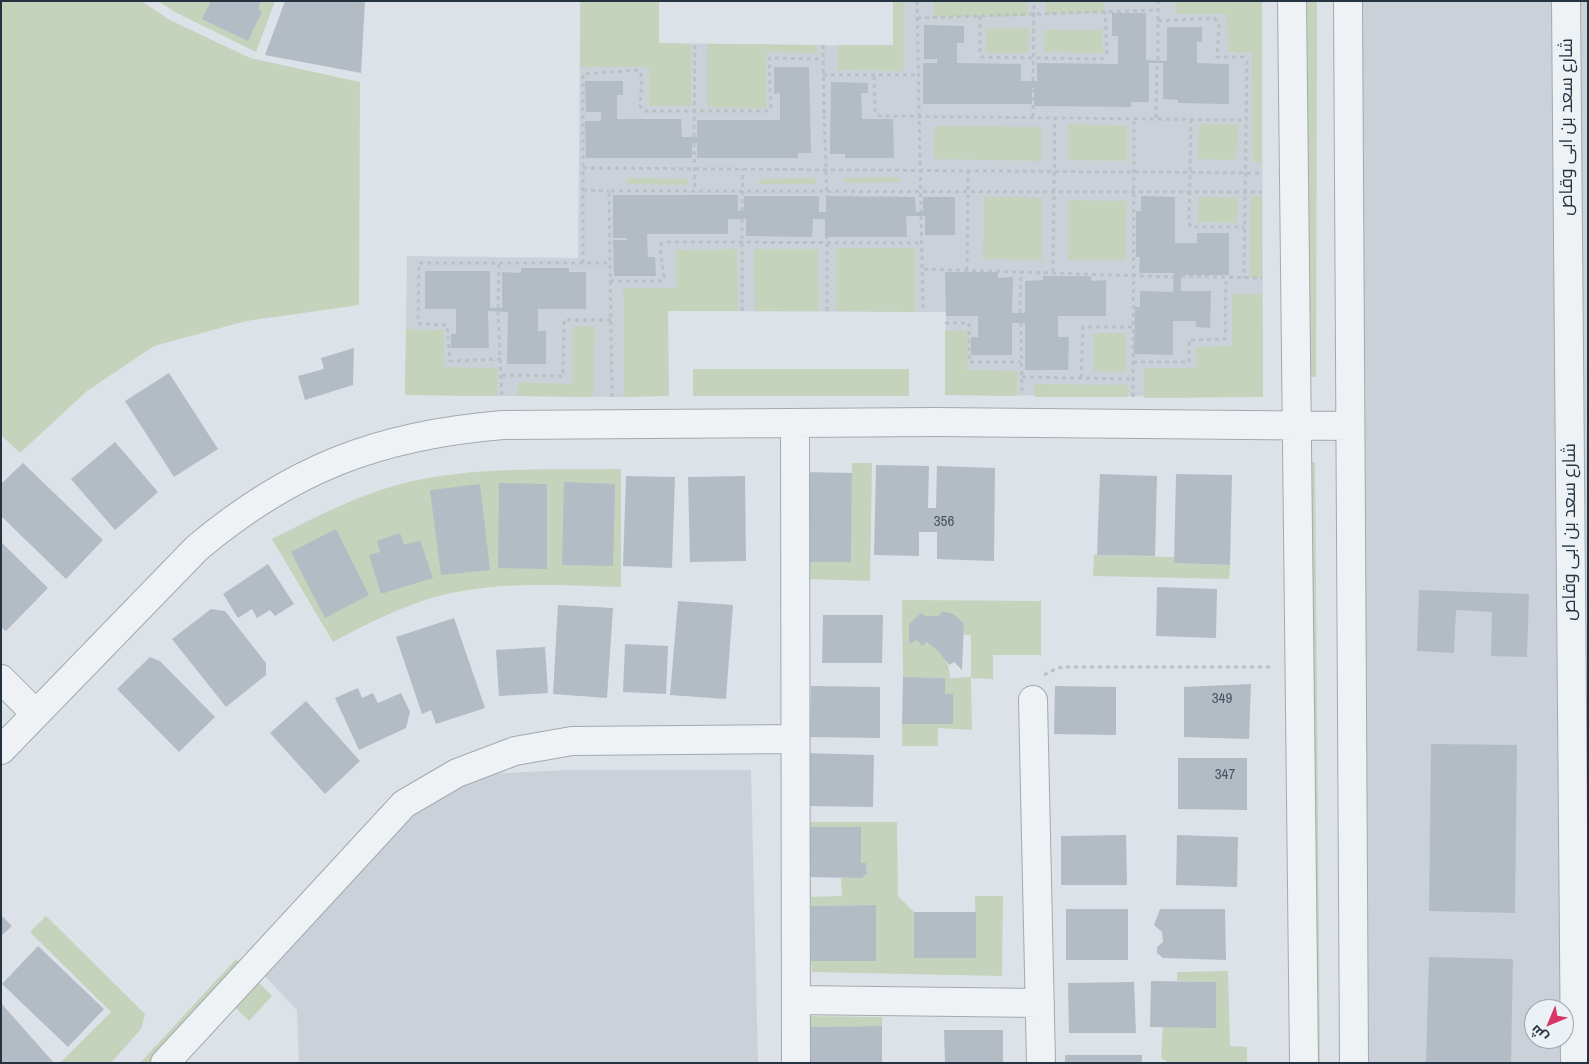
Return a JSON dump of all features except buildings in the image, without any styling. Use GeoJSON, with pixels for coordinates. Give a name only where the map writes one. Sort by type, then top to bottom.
{"type":"FeatureCollection","features":[{"type":"Feature","properties":{"kind":"street"},"geometry":{"type":"LineString","coordinates":[[1292,1],[1304,1063]]}},
{"type":"Feature","properties":{"kind":"street"},"geometry":{"type":"LineString","coordinates":[[1348,1],[1354,1063]]}},
{"type":"Feature","properties":{"kind":"street","name":"شارع سعد بن ابى وقاص"},"geometry":{"type":"LineString","coordinates":[[1566,1],[1575,1063]]}},
{"type":"Feature","properties":{"kind":"street"},"geometry":{"type":"LineString","coordinates":[[795,423],[796,1063]]}},
{"type":"Feature","properties":{"kind":"street"},"geometry":{"type":"LineString","coordinates":[[1,750],[197,548],[228,522],[261,499],[326,465],[371,448],[410,437],[453,429],[503,425],[795,423],[1296,424],[1350,426]]}},
{"type":"Feature","properties":{"kind":"street"},"geometry":{"type":"LineString","coordinates":[[1,680],[36,714]]}},
{"type":"Feature","properties":{"kind":"street"},"geometry":{"type":"LineString","coordinates":[[1033,700],[1041,1063]]}},
{"type":"Feature","properties":{"kind":"street"},"geometry":{"type":"LineString","coordinates":[[164,1063],[404,804],[457,773],[515,751],[572,741],[795,738]]}},
{"type":"Feature","properties":{"kind":"street"},"geometry":{"type":"LineString","coordinates":[[796,1000],[1040,1003]]}},
{"type":"Feature","properties":{"kind":"path"},"geometry":{"type":"LineString","coordinates":[[917,1],[918,116],[924,269],[923,312]]}},
{"type":"Feature","properties":{"kind":"path"},"geometry":{"type":"LineString","coordinates":[[1033,81],[1034,1]]}},
{"type":"Feature","properties":{"kind":"path"},"geometry":{"type":"LineString","coordinates":[[1156,118],[1158,1]]}},
{"type":"Feature","properties":{"kind":"path"},"geometry":{"type":"LineString","coordinates":[[917,18],[1158,10]]}},
{"type":"Feature","properties":{"kind":"path"},"geometry":{"type":"LineString","coordinates":[[980,16],[980,56],[1102,59],[1107,52],[1105,12]]}},
{"type":"Feature","properties":{"kind":"path"},"geometry":{"type":"LineString","coordinates":[[1158,21],[1214,18],[1218,21],[1216,57],[1243,57],[1247,62],[1244,278]]}},
{"type":"Feature","properties":{"kind":"path"},"geometry":{"type":"LineString","coordinates":[[694,44],[694,137]]}},
{"type":"Feature","properties":{"kind":"path"},"geometry":{"type":"LineString","coordinates":[[822,45],[827,196]]}},
{"type":"Feature","properties":{"kind":"path"},"geometry":{"type":"LineString","coordinates":[[583,263],[582,78],[586,72],[638,70],[642,77],[640,106],[644,111],[769,110],[769,58],[823,59]]}},
{"type":"Feature","properties":{"kind":"path"},"geometry":{"type":"LineString","coordinates":[[823,74],[917,75]]}},
{"type":"Feature","properties":{"kind":"path"},"geometry":{"type":"LineString","coordinates":[[874,76],[875,112],[877,114],[1245,120]]}},
{"type":"Feature","properties":{"kind":"path"},"geometry":{"type":"LineString","coordinates":[[1033,88],[1033,116]]}},
{"type":"Feature","properties":{"kind":"path"},"geometry":{"type":"LineString","coordinates":[[1053,272],[1056,192],[1055,117]]}},
{"type":"Feature","properties":{"kind":"path"},"geometry":{"type":"LineString","coordinates":[[1133,398],[1134,117]]}},
{"type":"Feature","properties":{"kind":"path"},"geometry":{"type":"LineString","coordinates":[[1190,119],[1191,227],[1244,227]]}},
{"type":"Feature","properties":{"kind":"path"},"geometry":{"type":"LineString","coordinates":[[694,143],[695,191]]}},
{"type":"Feature","properties":{"kind":"path"},"geometry":{"type":"LineString","coordinates":[[583,168],[1262,173]]}},
{"type":"Feature","properties":{"kind":"path"},"geometry":{"type":"LineString","coordinates":[[742,211],[743,169]]}},
{"type":"Feature","properties":{"kind":"path"},"geometry":{"type":"LineString","coordinates":[[968,172],[968,270]]}},
{"type":"Feature","properties":{"kind":"path"},"geometry":{"type":"LineString","coordinates":[[583,190],[1262,192]]}},
{"type":"Feature","properties":{"kind":"path"},"geometry":{"type":"LineString","coordinates":[[608,190],[612,424]]}},
{"type":"Feature","properties":{"kind":"path"},"geometry":{"type":"LineString","coordinates":[[742,218],[744,244],[742,311]]}},
{"type":"Feature","properties":{"kind":"path"},"geometry":{"type":"LineString","coordinates":[[827,237],[827,311]]}},
{"type":"Feature","properties":{"kind":"path"},"geometry":{"type":"LineString","coordinates":[[610,281],[662,281],[664,277],[660,248],[661,244],[666,242],[744,244],[923,242]]}},
{"type":"Feature","properties":{"kind":"path"},"geometry":{"type":"LineString","coordinates":[[499,262],[498,309],[503,425]]}},
{"type":"Feature","properties":{"kind":"path"},"geometry":{"type":"LineString","coordinates":[[501,359],[453,363],[448,358],[447,325],[421,324],[418,322],[419,263],[610,263]]}},
{"type":"Feature","properties":{"kind":"path"},"geometry":{"type":"LineString","coordinates":[[924,269],[1174,276]]}},
{"type":"Feature","properties":{"kind":"path"},"geometry":{"type":"LineString","coordinates":[[1020,313],[1021,272]]}},
{"type":"Feature","properties":{"kind":"path"},"geometry":{"type":"LineString","coordinates":[[1181,276],[1262,278]]}},
{"type":"Feature","properties":{"kind":"path"},"geometry":{"type":"LineString","coordinates":[[1133,362],[1188,362],[1189,340],[1226,339],[1226,278]]}},
{"type":"Feature","properties":{"kind":"path"},"geometry":{"type":"LineString","coordinates":[[502,375],[563,376],[564,320],[611,320]]}},
{"type":"Feature","properties":{"kind":"path"},"geometry":{"type":"LineString","coordinates":[[946,323],[969,323],[969,362],[1022,362]]}},
{"type":"Feature","properties":{"kind":"path"},"geometry":{"type":"LineString","coordinates":[[1021,323],[1022,396]]}},
{"type":"Feature","properties":{"kind":"path"},"geometry":{"type":"LineString","coordinates":[[1081,378],[1083,327],[1133,327]]}},
{"type":"Feature","properties":{"kind":"path"},"geometry":{"type":"LineString","coordinates":[[1022,377],[1133,379]]}},
{"type":"Feature","properties":{"kind":"path"},"geometry":{"type":"LineString","coordinates":[[1033,700],[1034,691],[1042,676],[1057,668],[1299,667]]}},
{"type":"Feature","properties":{"kind":"shaded area"},"geometry":{"type":"Polygon","coordinates":[[[893,1],[1262,1],[1263,397],[945,395],[946,312],[668,311],[623,289],[624,397],[405,395],[407,256],[578,258],[580,42],[893,46],[893,1]]]}},
{"type":"Feature","properties":{"kind":"shaded area"},"geometry":{"type":"Polygon","coordinates":[[[1350,1],[1588,1],[1588,1063],[1357,1063],[1350,1]]]}},
{"type":"Feature","properties":{"kind":"shaded area"},"geometry":{"type":"Polygon","coordinates":[[[568,770],[751,770],[758,1063],[299,1063],[297,1010],[262,973],[401,818],[487,774],[568,770]]]}},
{"type":"Feature","properties":{"kind":"green space"},"geometry":{"type":"Polygon","coordinates":[[[1,1],[141,1],[170,20],[250,58],[360,82],[359,305],[246,321],[154,346],[87,391],[20,453],[1,435],[1,1]]]}},
{"type":"Feature","properties":{"kind":"green space"},"geometry":{"type":"Polygon","coordinates":[[[158,1],[275,1],[256,52],[175,12],[158,1]]]}},
{"type":"Feature","properties":{"kind":"green space"},"geometry":{"type":"Polygon","coordinates":[[[580,1],[659,1],[659,43],[691,44],[691,106],[649,106],[649,67],[580,67],[580,1]]]}},
{"type":"Feature","properties":{"kind":"green space"},"geometry":{"type":"Polygon","coordinates":[[[893,1],[904,1],[903,71],[838,70],[838,45],[893,45],[893,1]]]}},
{"type":"Feature","properties":{"kind":"green space"},"geometry":{"type":"Polygon","coordinates":[[[934,1],[1027,1],[1028,16],[934,17],[934,1]]]}},
{"type":"Feature","properties":{"kind":"green space"},"geometry":{"type":"Polygon","coordinates":[[[1046,1],[1105,1],[1105,12],[1046,14],[1046,1]]]}},
{"type":"Feature","properties":{"kind":"green space"},"geometry":{"type":"Polygon","coordinates":[[[1176,1],[1262,1],[1262,163],[1253,162],[1252,53],[1228,52],[1227,14],[1176,14],[1176,1]]]}},
{"type":"Feature","properties":{"kind":"green space"},"geometry":{"type":"Polygon","coordinates":[[[1305,1],[1317,1],[1316,377],[1302,377],[1305,1]]]}},
{"type":"Feature","properties":{"kind":"green space"},"geometry":{"type":"Polygon","coordinates":[[[986,28],[1029,28],[1028,53],[985,53],[986,28]]]}},
{"type":"Feature","properties":{"kind":"green space"},"geometry":{"type":"Polygon","coordinates":[[[1044,30],[1102,30],[1103,53],[1044,52],[1044,30]]]}},
{"type":"Feature","properties":{"kind":"green space"},"geometry":{"type":"Polygon","coordinates":[[[707,44],[818,45],[818,53],[766,52],[766,108],[707,107],[707,44]]]}},
{"type":"Feature","properties":{"kind":"green space"},"geometry":{"type":"Polygon","coordinates":[[[1069,124],[1127,126],[1127,161],[1068,160],[1069,124]]]}},
{"type":"Feature","properties":{"kind":"green space"},"geometry":{"type":"Polygon","coordinates":[[[1199,124],[1238,124],[1236,160],[1198,159],[1199,124]]]}},
{"type":"Feature","properties":{"kind":"green space"},"geometry":{"type":"Polygon","coordinates":[[[935,126],[1041,127],[1041,161],[934,159],[935,126]]]}},
{"type":"Feature","properties":{"kind":"green space"},"geometry":{"type":"Polygon","coordinates":[[[900,177],[900,182],[844,183],[844,178],[900,177]]]}},
{"type":"Feature","properties":{"kind":"green space"},"geometry":{"type":"Polygon","coordinates":[[[627,178],[688,179],[688,185],[627,184],[627,178]]]}},
{"type":"Feature","properties":{"kind":"green space"},"geometry":{"type":"Polygon","coordinates":[[[815,178],[816,184],[759,184],[759,179],[815,178]]]}},
{"type":"Feature","properties":{"kind":"green space"},"geometry":{"type":"Polygon","coordinates":[[[1251,196],[1262,196],[1262,278],[1250,278],[1251,196]]]}},
{"type":"Feature","properties":{"kind":"green space"},"geometry":{"type":"Polygon","coordinates":[[[984,197],[1042,198],[1042,260],[983,259],[984,197]]]}},
{"type":"Feature","properties":{"kind":"green space"},"geometry":{"type":"Polygon","coordinates":[[[1199,197],[1237,198],[1237,223],[1198,222],[1199,197]]]}},
{"type":"Feature","properties":{"kind":"green space"},"geometry":{"type":"Polygon","coordinates":[[[1068,200],[1127,201],[1126,260],[1068,260],[1068,200]]]}},
{"type":"Feature","properties":{"kind":"green space"},"geometry":{"type":"Polygon","coordinates":[[[836,248],[915,248],[915,312],[836,311],[836,248]]]}},
{"type":"Feature","properties":{"kind":"green space"},"geometry":{"type":"Polygon","coordinates":[[[737,249],[738,311],[668,311],[669,396],[624,397],[623,288],[677,288],[676,250],[737,249]]]}},
{"type":"Feature","properties":{"kind":"green space"},"geometry":{"type":"Polygon","coordinates":[[[754,249],[818,249],[819,311],[755,311],[754,249]]]}},
{"type":"Feature","properties":{"kind":"green space"},"geometry":{"type":"Polygon","coordinates":[[[1232,294],[1262,294],[1263,397],[1144,398],[1144,368],[1196,368],[1196,347],[1232,346],[1232,294]]]}},
{"type":"Feature","properties":{"kind":"green space"},"geometry":{"type":"Polygon","coordinates":[[[573,326],[595,326],[593,397],[517,396],[518,382],[572,384],[573,326]]]}},
{"type":"Feature","properties":{"kind":"green space"},"geometry":{"type":"Polygon","coordinates":[[[406,329],[444,330],[444,367],[498,368],[497,396],[405,395],[406,329]]]}},
{"type":"Feature","properties":{"kind":"green space"},"geometry":{"type":"Polygon","coordinates":[[[945,331],[968,331],[967,370],[1018,371],[1017,396],[945,395],[945,331]]]}},
{"type":"Feature","properties":{"kind":"green space"},"geometry":{"type":"Polygon","coordinates":[[[1093,333],[1126,333],[1126,372],[1093,371],[1093,333]]]}},
{"type":"Feature","properties":{"kind":"green space"},"geometry":{"type":"Polygon","coordinates":[[[693,369],[909,369],[909,396],[693,396],[693,369]]]}},
{"type":"Feature","properties":{"kind":"green space"},"geometry":{"type":"Polygon","coordinates":[[[1035,384],[1128,385],[1128,397],[1035,397],[1035,384]]]}},
{"type":"Feature","properties":{"kind":"green space"},"geometry":{"type":"Polygon","coordinates":[[[1315,462],[1320,1063],[1307,1063],[1299,463],[1315,462]]]}},
{"type":"Feature","properties":{"kind":"green space"},"geometry":{"type":"Polygon","coordinates":[[[852,463],[872,463],[870,581],[809,579],[810,562],[851,562],[852,463]]]}},
{"type":"Feature","properties":{"kind":"green space"},"geometry":{"type":"Polygon","coordinates":[[[621,469],[621,587],[577,585],[508,586],[442,595],[400,609],[333,642],[272,539],[356,499],[409,482],[461,473],[488,471],[621,469]]]}},
{"type":"Feature","properties":{"kind":"green space"},"geometry":{"type":"Polygon","coordinates":[[[1094,555],[1174,557],[1174,563],[1230,565],[1229,579],[1093,576],[1094,555]]]}},
{"type":"Feature","properties":{"kind":"green space"},"geometry":{"type":"Polygon","coordinates":[[[902,600],[1041,601],[1041,655],[993,655],[993,679],[971,678],[972,730],[938,728],[938,746],[902,746],[902,724],[952,724],[953,694],[945,694],[944,678],[903,677],[902,600]],[[942,611],[938,616],[925,616],[921,613],[909,624],[909,643],[917,640],[922,646],[927,642],[946,661],[950,678],[971,677],[971,635],[964,635],[964,624],[954,614],[942,611]]]}},
{"type":"Feature","properties":{"kind":"green space"},"geometry":{"type":"Polygon","coordinates":[[[802,822],[897,822],[898,896],[914,912],[914,958],[976,958],[975,896],[1003,896],[1002,976],[812,972],[811,961],[876,960],[876,905],[811,906],[810,897],[842,896],[841,878],[862,878],[867,873],[866,863],[861,863],[861,827],[804,827],[802,822]]]}},
{"type":"Feature","properties":{"kind":"green space"},"geometry":{"type":"Polygon","coordinates":[[[46,916],[145,1014],[141,1029],[111,1063],[60,1063],[111,1012],[30,932],[46,916]]]}},
{"type":"Feature","properties":{"kind":"green space"},"geometry":{"type":"Polygon","coordinates":[[[236,959],[272,996],[249,1021],[234,1006],[178,1063],[140,1063],[236,959]]]}},
{"type":"Feature","properties":{"kind":"green space"},"geometry":{"type":"Polygon","coordinates":[[[1228,971],[1230,1046],[1247,1047],[1247,1063],[1169,1063],[1161,1058],[1163,1027],[1216,1027],[1216,982],[1177,981],[1177,972],[1228,971]]]}},
{"type":"Feature","properties":{"kind":"green space"},"geometry":{"type":"Polygon","coordinates":[[[794,1016],[882,1017],[882,1026],[810,1027],[810,1063],[795,1063],[794,1016]]]}}]}
